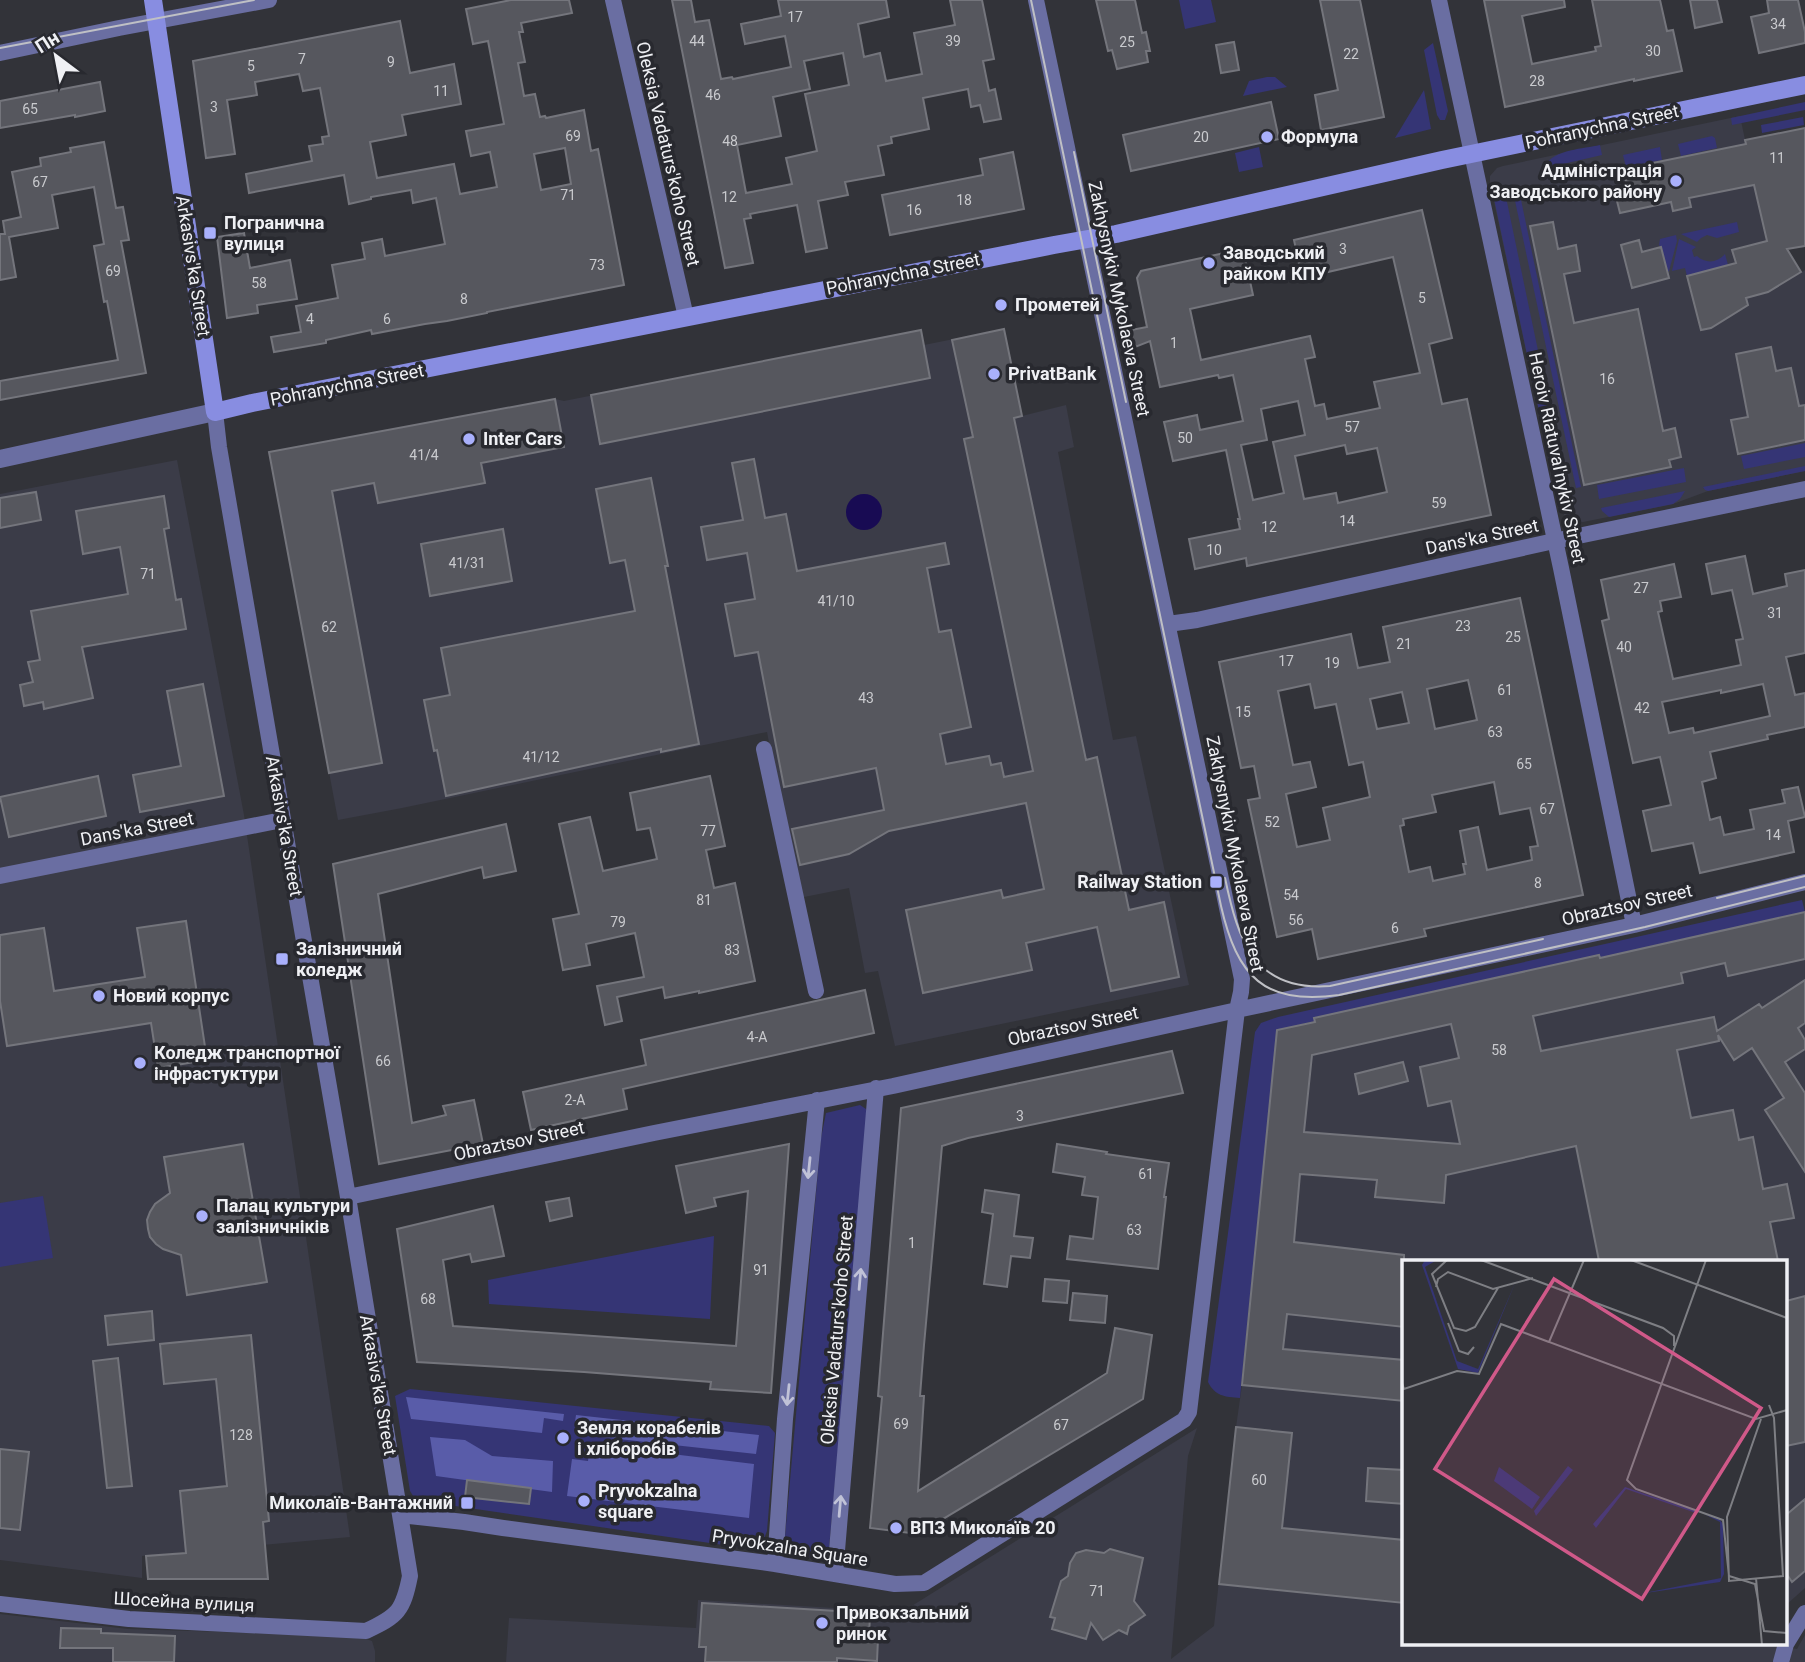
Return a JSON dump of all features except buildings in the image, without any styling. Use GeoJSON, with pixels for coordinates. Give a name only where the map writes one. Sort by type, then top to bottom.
{"type":"FeatureCollection","features":[{"type":"Feature","properties":{"kind":"main road","name":"Arkasivs'ka Street"},"geometry":{"type":"LineString","coordinates":[[152,0],[215,412]]}},
{"type":"Feature","properties":{"kind":"main road","name":"Pohranychna Street"},"geometry":{"type":"LineString","coordinates":[[215,412],[1116,234],[1472,154],[1805,85]]}},
{"type":"Feature","properties":{"kind":"street"},"geometry":{"type":"LineString","coordinates":[[0,53],[269,0]]}},
{"type":"Feature","properties":{"kind":"street","name":"Oleksia Vadaturs'koho Street"},"geometry":{"type":"LineString","coordinates":[[613,0],[686,317]]}},
{"type":"Feature","properties":{"kind":"street","name":"Zakhysnykiv Mykolaeva Street"},"geometry":{"type":"LineString","coordinates":[[924,1583],[1184,1420],[1189,1412],[1241,992],[1241,979],[1168,624],[1036,0]]}},
{"type":"Feature","properties":{"kind":"street","name":"Heroiv Riatuval'nykiv Street"},"geometry":{"type":"LineString","coordinates":[[1439,0],[1633,925]]}},
{"type":"Feature","properties":{"kind":"street","name":"Pohranychna Street"},"geometry":{"type":"LineString","coordinates":[[0,458],[215,412]]}},
{"type":"Feature","properties":{"kind":"street","name":"Arkasivs'ka Street"},"geometry":{"type":"LineString","coordinates":[[215,412],[410,1576],[400,1610],[386,1622],[366,1631]]}},
{"type":"Feature","properties":{"kind":"street","name":"Dans'ka Street"},"geometry":{"type":"LineString","coordinates":[[1168,624],[1805,489]]}},
{"type":"Feature","properties":{"kind":"street"},"geometry":{"type":"LineString","coordinates":[[764,749],[816,991]]}},
{"type":"Feature","properties":{"kind":"street","name":"Dans'ka Street"},"geometry":{"type":"LineString","coordinates":[[0,876],[282,820]]}},
{"type":"Feature","properties":{"kind":"street","name":"Obraztsov Street"},"geometry":{"type":"LineString","coordinates":[[348,1197],[876,1088],[1633,925],[1805,882]]}},
{"type":"Feature","properties":{"kind":"street","name":"Oleksia Vadaturs'koho Street"},"geometry":{"type":"LineString","coordinates":[[835,1574],[876,1088]]}},
{"type":"Feature","properties":{"kind":"street"},"geometry":{"type":"LineString","coordinates":[[775,1564],[785,1419],[817,1100]]}},
{"type":"Feature","properties":{"kind":"street","name":"Pryvokzalna Square"},"geometry":{"type":"LineString","coordinates":[[400,1515],[775,1564],[895,1584],[924,1583]]}},
{"type":"Feature","properties":{"kind":"street","name":"Шосейна вулиця"},"geometry":{"type":"LineString","coordinates":[[0,1604],[129,1619],[366,1631]]}},
{"type":"Feature","properties":{"kind":"street"},"geometry":{"type":"LineString","coordinates":[[1787,1642],[1805,1612]]}},
{"type":"Feature","properties":{"kind":"street"},"geometry":{"type":"LineString","coordinates":[[1781,1662],[1786,1644]]}},
{"type":"Feature","properties":{"kind":"shaded area"},"geometry":{"type":"Polygon","coordinates":[[[1179,0],[1211,0],[1216,22],[1185,29],[1179,0]]]}},
{"type":"Feature","properties":{"kind":"shaded area"},"geometry":{"type":"Polygon","coordinates":[[[1433,43],[1448,111],[1445,120],[1440,120],[1437,115],[1424,50],[1433,43]]]}},
{"type":"Feature","properties":{"kind":"shaded area"},"geometry":{"type":"Polygon","coordinates":[[[1275,77],[1287,87],[1243,96],[1249,81],[1275,77]]]}},
{"type":"Feature","properties":{"kind":"shaded area"},"geometry":{"type":"Polygon","coordinates":[[[1424,90],[1431,129],[1395,138],[1424,90]]]}},
{"type":"Feature","properties":{"kind":"shaded area"},"geometry":{"type":"Polygon","coordinates":[[[1805,102],[1805,110],[1732,125],[1731,118],[1805,102]]]}},
{"type":"Feature","properties":{"kind":"shaded area"},"geometry":{"type":"Polygon","coordinates":[[[1740,116],[1756,192],[1786,282],[1805,270],[1805,471],[1708,491],[1673,504],[1583,522],[1571,521],[1560,508],[1490,176],[1503,166],[1740,116]]]}},
{"type":"Feature","properties":{"kind":"shaded area"},"geometry":{"type":"Polygon","coordinates":[[[1803,117],[1804,125],[1762,133],[1761,125],[1803,117]]]}},
{"type":"Feature","properties":{"kind":"shaded area"},"geometry":{"type":"Polygon","coordinates":[[[1712,136],[1717,148],[1681,156],[1678,144],[1712,136]]]}},
{"type":"Feature","properties":{"kind":"shaded area"},"geometry":{"type":"Polygon","coordinates":[[[1600,145],[1602,155],[1550,167],[1545,165],[1563,153],[1600,145]]]}},
{"type":"Feature","properties":{"kind":"shaded area"},"geometry":{"type":"Polygon","coordinates":[[[1259,147],[1263,167],[1239,172],[1235,153],[1259,147]]]}},
{"type":"Feature","properties":{"kind":"shaded area"},"geometry":{"type":"Polygon","coordinates":[[[1660,147],[1662,160],[1626,167],[1623,155],[1660,147]]]}},
{"type":"Feature","properties":{"kind":"shaded area"},"geometry":{"type":"Polygon","coordinates":[[[1493,194],[1502,196],[1507,202],[1569,499],[1558,501],[1493,194]]]}},
{"type":"Feature","properties":{"kind":"shaded area"},"geometry":{"type":"Polygon","coordinates":[[[1520,195],[1581,487],[1576,488],[1514,196],[1520,195]]]}},
{"type":"Feature","properties":{"kind":"shaded area"},"geometry":{"type":"Polygon","coordinates":[[[1737,222],[1739,232],[1717,238],[1707,235],[1697,242],[1681,234],[1737,222]]]}},
{"type":"Feature","properties":{"kind":"shaded area"},"geometry":{"type":"Polygon","coordinates":[[[1676,235],[1677,241],[1667,272],[1659,245],[1660,239],[1676,235]]]}},
{"type":"Feature","properties":{"kind":"shaded area"},"geometry":{"type":"Polygon","coordinates":[[[1679,239],[1696,247],[1692,250],[1694,257],[1711,261],[1725,254],[1728,265],[1687,276],[1685,268],[1672,271],[1679,239]]]}},
{"type":"Feature","properties":{"kind":"shaded area"},"geometry":{"type":"Polygon","coordinates":[[[1004,329],[1022,416],[1066,405],[1074,447],[1058,452],[1113,740],[1136,736],[1189,985],[895,1046],[878,971],[865,973],[849,888],[799,898],[767,732],[338,820],[269,452],[555,399],[564,401],[921,330],[924,345],[1004,329]]]}},
{"type":"Feature","properties":{"kind":"shaded area"},"geometry":{"type":"Polygon","coordinates":[[[1805,443],[1805,457],[1744,469],[1741,456],[1805,443]]]}},
{"type":"Feature","properties":{"kind":"shaded area","name":"Коледж транспортної інфрастуктури"},"geometry":{"type":"Polygon","coordinates":[[[177,460],[244,815],[350,1537],[142,1556],[142,1578],[0,1560],[0,494],[177,460]]]}},
{"type":"Feature","properties":{"kind":"shaded area"},"geometry":{"type":"Polygon","coordinates":[[[1805,466],[1805,471],[1708,491],[1703,487],[1805,466]]]}},
{"type":"Feature","properties":{"kind":"shaded area"},"geometry":{"type":"Polygon","coordinates":[[[1684,468],[1686,482],[1599,499],[1597,485],[1684,468]]]}},
{"type":"Feature","properties":{"kind":"shaded area"},"geometry":{"type":"Polygon","coordinates":[[[1685,491],[1673,504],[1609,517],[1601,508],[1685,491]]]}},
{"type":"Feature","properties":{"kind":"shaded area"},"geometry":{"type":"Polygon","coordinates":[[[864,494],[877,499],[882,512],[877,525],[864,530],[851,525],[846,512],[851,499],[864,494]]]}},
{"type":"Feature","properties":{"kind":"shaded area"},"geometry":{"type":"Polygon","coordinates":[[[1802,900],[1805,912],[1625,952],[1601,961],[1599,955],[1277,1030],[1240,1398],[1221,1395],[1211,1387],[1208,1382],[1255,1032],[1261,1023],[1802,900]]]}},
{"type":"Feature","properties":{"kind":"shaded area"},"geometry":{"type":"Polygon","coordinates":[[[1805,912],[1805,1588],[1787,1604],[1787,1260],[1402,1260],[1402,1644],[1770,1644],[1797,1649],[1805,1635],[1805,1662],[506,1662],[509,1618],[696,1628],[698,1600],[902,1612],[1197,1428],[1188,1456],[1171,1659],[1214,1626],[1242,1385],[1277,1030],[1599,955],[1601,961],[1647,947],[1648,951],[1805,912]]]}},
{"type":"Feature","properties":{"kind":"shaded area"},"geometry":{"type":"Polygon","coordinates":[[[860,1105],[866,1109],[868,1122],[830,1538],[829,1547],[817,1558],[790,1551],[785,1536],[821,1138],[826,1113],[860,1105]]]}},
{"type":"Feature","properties":{"kind":"shaded area"},"geometry":{"type":"Polygon","coordinates":[[[43,1196],[53,1258],[0,1267],[0,1203],[43,1196]]]}},
{"type":"Feature","properties":{"kind":"shaded area"},"geometry":{"type":"Polygon","coordinates":[[[714,1236],[710,1319],[489,1304],[488,1280],[714,1236]]]}},
{"type":"Feature","properties":{"kind":"shaded area"},"geometry":{"type":"Polygon","coordinates":[[[410,1389],[769,1426],[775,1433],[767,1531],[762,1544],[751,1549],[415,1499],[410,1491],[395,1396],[410,1389]]]}},
{"type":"Feature","properties":{"kind":"shaded area"},"geometry":{"type":"Polygon","coordinates":[[[406,1397],[564,1414],[563,1421],[544,1418],[542,1433],[411,1419],[406,1397]]]}},
{"type":"Feature","properties":{"kind":"shaded area"},"geometry":{"type":"Polygon","coordinates":[[[576,1415],[759,1435],[756,1454],[591,1436],[592,1424],[575,1422],[576,1415]]]}},
{"type":"Feature","properties":{"kind":"shaded area"},"geometry":{"type":"Polygon","coordinates":[[[430,1437],[465,1440],[492,1456],[553,1461],[552,1492],[436,1476],[430,1437]]]}},
{"type":"Feature","properties":{"kind":"shaded area"},"geometry":{"type":"Polygon","coordinates":[[[590,1444],[754,1464],[749,1518],[567,1496],[572,1459],[588,1461],[590,1444]]]}},
{"type":"Feature","properties":{"kind":"shaded area"},"geometry":{"type":"Polygon","coordinates":[[[0,1614],[128,1629],[357,1636],[372,1641],[375,1662],[0,1662],[0,1614]]]}},
{"type":"Feature","properties":{"kind":"tram line"},"geometry":{"type":"LineString","coordinates":[[0,48],[254,0]]}},
{"type":"Feature","properties":{"kind":"tram line"},"geometry":{"type":"LineString","coordinates":[[1031,0],[1221,906],[1236,951],[1246,968],[1258,981],[1291,996],[1339,995],[1645,927],[1805,887]]}},
{"type":"Feature","properties":{"kind":"tram line"},"geometry":{"type":"LineString","coordinates":[[1074,152],[1126,402]]}},
{"type":"Feature","properties":{"kind":"tram line"},"geometry":{"type":"LineString","coordinates":[[1717,898],[1805,876]]}},
{"type":"Feature","properties":{"kind":"tram line"},"geometry":{"type":"LineString","coordinates":[[1225,878],[1236,922],[1254,958],[1267,971],[1283,980],[1304,986],[1330,986],[1543,939]]}},
{"type":"Feature","properties":{"kind":"place","name":"Формула"},"geometry":{"type":"Point","coordinates":[1267,137]}},
{"type":"Feature","properties":{"kind":"place","name":"Адміністрація Заводського району"},"geometry":{"type":"Point","coordinates":[1676,181]}},
{"type":"Feature","properties":{"kind":"place","name":"Погранична вулиця"},"geometry":{"type":"Point","coordinates":[210,233]}},
{"type":"Feature","properties":{"kind":"place","name":"Заводський райком КПУ"},"geometry":{"type":"Point","coordinates":[1209,263]}},
{"type":"Feature","properties":{"kind":"place","name":"Прометей"},"geometry":{"type":"Point","coordinates":[1001,305]}},
{"type":"Feature","properties":{"kind":"place","name":"PrivatBank"},"geometry":{"type":"Point","coordinates":[994,374]}},
{"type":"Feature","properties":{"kind":"place","name":"Inter Cars"},"geometry":{"type":"Point","coordinates":[469,439]}},
{"type":"Feature","properties":{"kind":"place","name":"Railway Station"},"geometry":{"type":"Point","coordinates":[1216,882]}},
{"type":"Feature","properties":{"kind":"place","name":"Залізничний коледж"},"geometry":{"type":"Point","coordinates":[282,959]}},
{"type":"Feature","properties":{"kind":"place","name":"Новий корпус"},"geometry":{"type":"Point","coordinates":[99,996]}},
{"type":"Feature","properties":{"kind":"place","name":"Коледж транспортної інфрастуктури"},"geometry":{"type":"Point","coordinates":[140,1063]}},
{"type":"Feature","properties":{"kind":"place","name":"Палац культури залізничніків"},"geometry":{"type":"Point","coordinates":[202,1216]}},
{"type":"Feature","properties":{"kind":"place","name":"Земля корабелів і хліборобів"},"geometry":{"type":"Point","coordinates":[563,1438]}},
{"type":"Feature","properties":{"kind":"place","name":"Pryvokzalna square"},"geometry":{"type":"Point","coordinates":[584,1501]}},
{"type":"Feature","properties":{"kind":"place","name":"Миколаїв-Вантажний"},"geometry":{"type":"Point","coordinates":[467,1503]}},
{"type":"Feature","properties":{"kind":"place","name":"ВПЗ Миколаїв 20"},"geometry":{"type":"Point","coordinates":[896,1528]}},
{"type":"Feature","properties":{"kind":"place","name":"Привокзальний ринок"},"geometry":{"type":"Point","coordinates":[822,1623]}}]}
